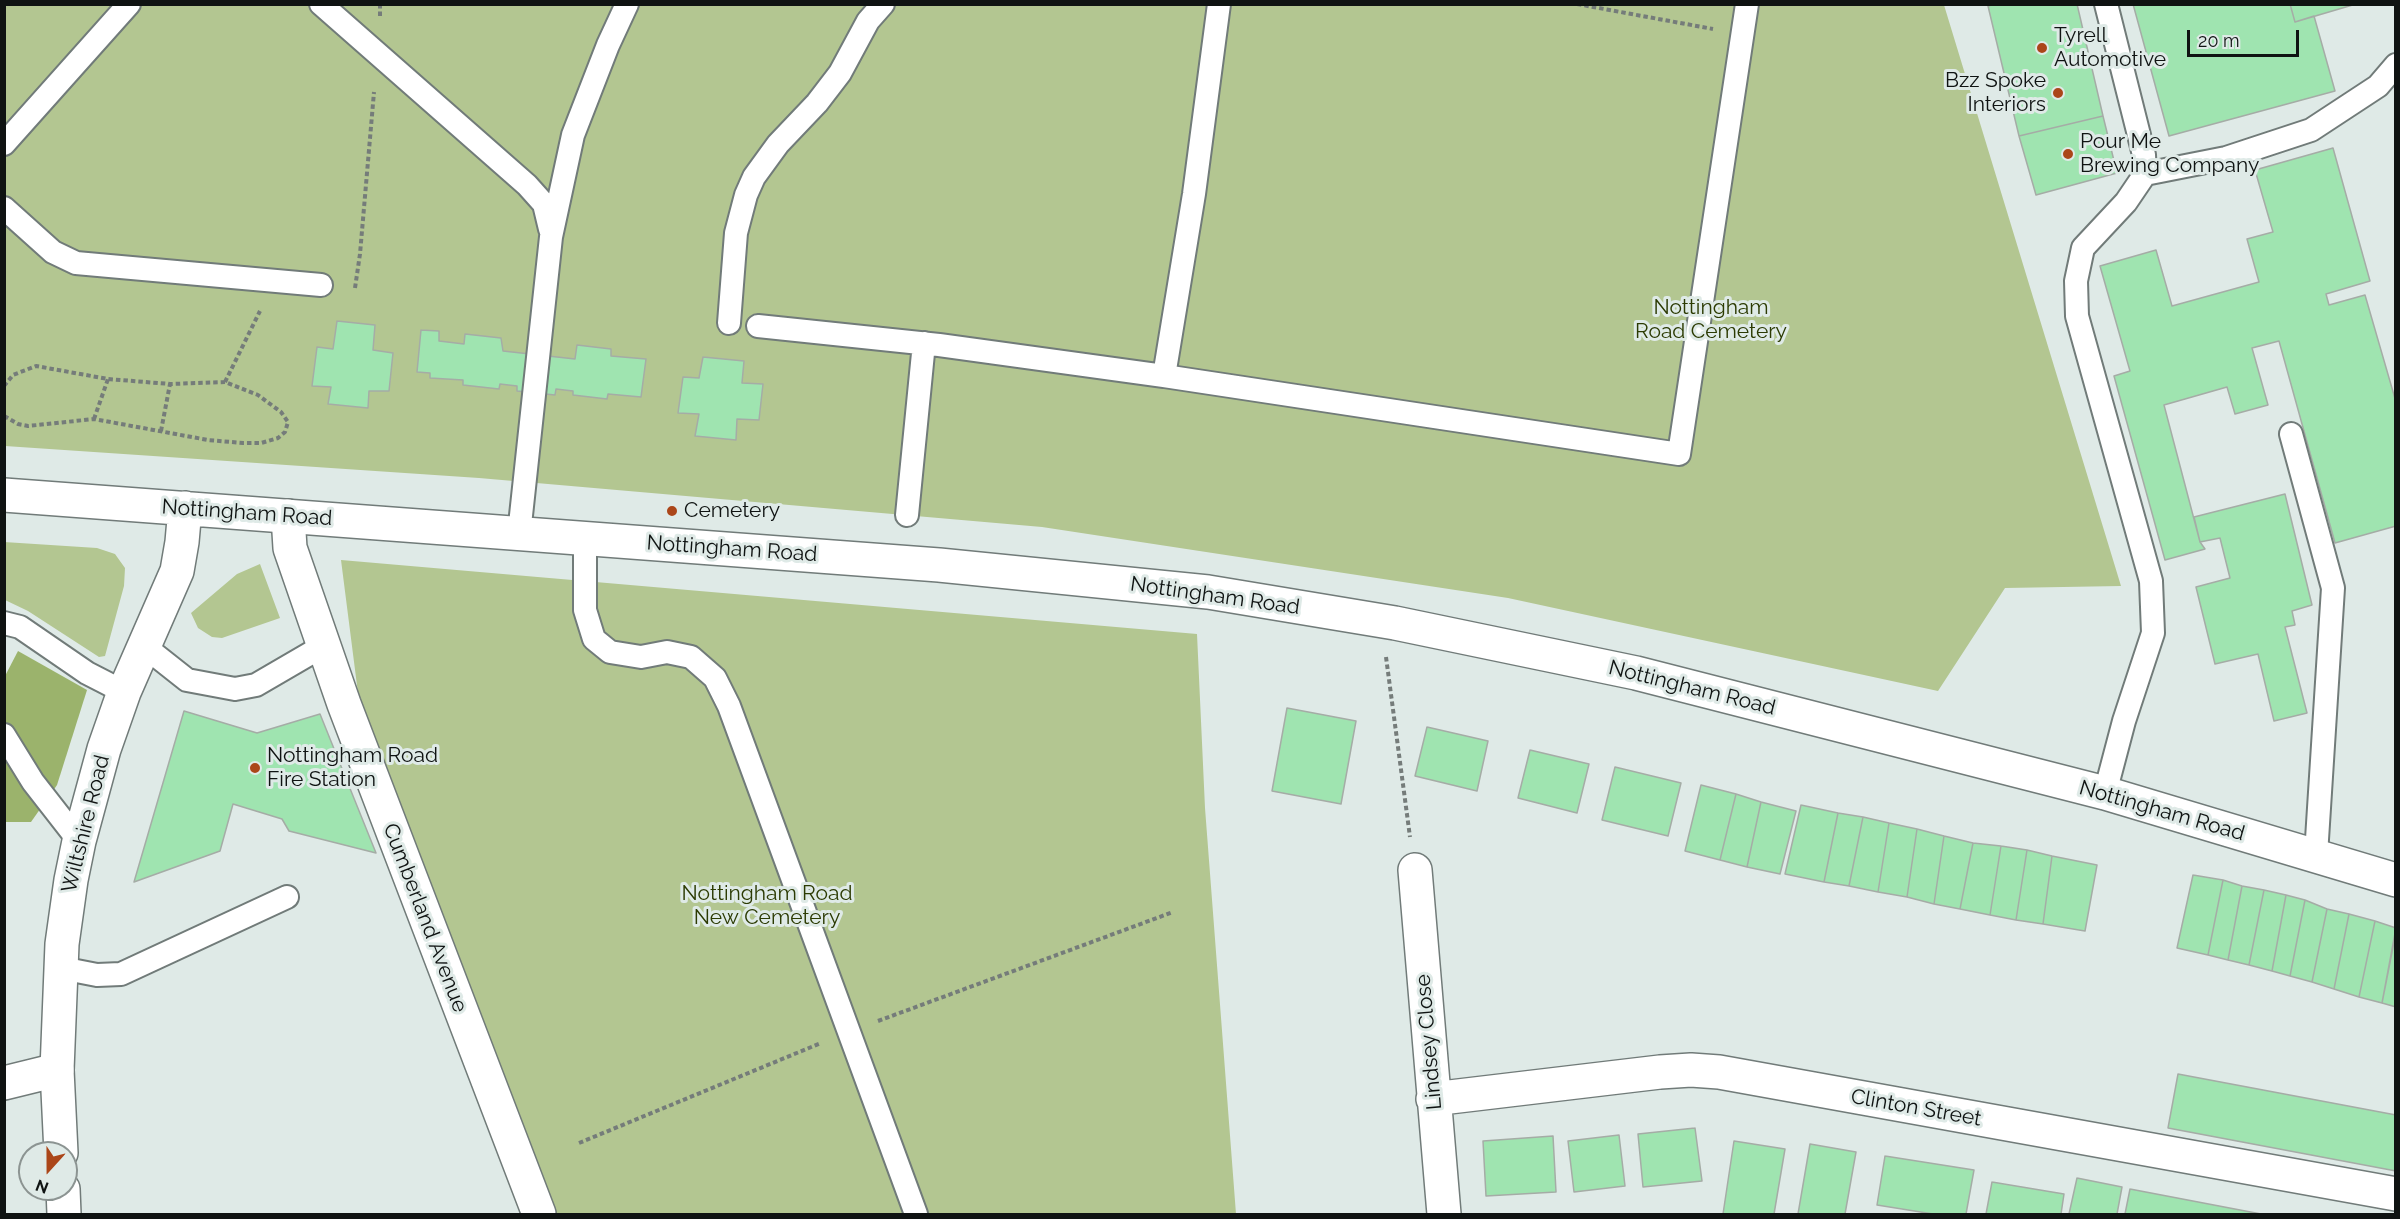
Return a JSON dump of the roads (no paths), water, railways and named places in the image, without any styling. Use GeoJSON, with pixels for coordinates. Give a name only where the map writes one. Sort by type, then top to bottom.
{"type":"FeatureCollection","features":[{"type":"Feature","properties":{"kind":"street","name":"Nottingham Road"},"geometry":{"type":"LineString","coordinates":[[4,495],[962,568],[1208,592],[1395,623],[1636,673],[2105,793],[2396,880]]}},
{"type":"Feature","properties":{"kind":"street","name":"Wiltshire Road"},"geometry":{"type":"LineString","coordinates":[[60,1141],[57,1070],[61,968],[65,920],[79,841],[104,749],[124,692],[177,571],[184,508]]}},
{"type":"Feature","properties":{"kind":"street","name":"Cumberland Avenue"},"geometry":{"type":"LineString","coordinates":[[288,516],[290,548],[322,645],[539,1215]]}},
{"type":"Feature","properties":{"kind":"street","name":"Lindsey Close"},"geometry":{"type":"LineString","coordinates":[[1414,870],[1444,1215]]}},
{"type":"Feature","properties":{"kind":"street"},"geometry":{"type":"LineString","coordinates":[[4,1083],[57,1070]]}},
{"type":"Feature","properties":{"kind":"street","name":"Clinton Street"},"geometry":{"type":"LineString","coordinates":[[1433,1099],[1660,1072],[1691,1070],[1719,1072],[2396,1194]]}},
{"type":"Feature","properties":{"kind":"lane"},"geometry":{"type":"LineString","coordinates":[[4,144],[129,4]]}},
{"type":"Feature","properties":{"kind":"lane"},"geometry":{"type":"LineString","coordinates":[[321,4],[527,185],[544,204],[551,237]]}},
{"type":"Feature","properties":{"kind":"lane"},"geometry":{"type":"LineString","coordinates":[[519,534],[551,237],[573,135],[608,45],[627,4]]}},
{"type":"Feature","properties":{"kind":"lane"},"geometry":{"type":"LineString","coordinates":[[729,323],[736,233],[746,195],[754,177],[778,144],[817,103],[840,73],[868,21],[882,4]]}},
{"type":"Feature","properties":{"kind":"lane"},"geometry":{"type":"LineString","coordinates":[[1164,376],[1194,194],[1219,4]]}},
{"type":"Feature","properties":{"kind":"lane"},"geometry":{"type":"LineString","coordinates":[[758,326],[924,343],[1164,376],[1679,454],[1748,4]]}},
{"type":"Feature","properties":{"kind":"lane"},"geometry":{"type":"LineString","coordinates":[[2105,793],[2124,721],[2153,633],[2151,581],[2077,316],[2076,281],[2083,248],[2126,202],[2145,174],[2144,156],[2106,4]]}},
{"type":"Feature","properties":{"kind":"lane"},"geometry":{"type":"LineString","coordinates":[[2145,174],[2226,158],[2311,130],[2378,86],[2396,65]]}},
{"type":"Feature","properties":{"kind":"lane"},"geometry":{"type":"LineString","coordinates":[[4,208],[53,252],[76,263],[321,285]]}},
{"type":"Feature","properties":{"kind":"lane"},"geometry":{"type":"LineString","coordinates":[[907,515],[924,343]]}},
{"type":"Feature","properties":{"kind":"lane"},"geometry":{"type":"LineString","coordinates":[[2291,435],[2333,588],[2316,855]]}},
{"type":"Feature","properties":{"kind":"lane"},"geometry":{"type":"LineString","coordinates":[[585,538],[585,610],[594,639],[610,652],[641,657],[667,652],[691,657],[715,678],[729,706],[916,1215]]}},
{"type":"Feature","properties":{"kind":"lane"},"geometry":{"type":"LineString","coordinates":[[4,623],[20,627],[87,673],[124,692]]}},
{"type":"Feature","properties":{"kind":"lane"},"geometry":{"type":"LineString","coordinates":[[144,646],[187,680],[235,689],[256,685],[322,645]]}},
{"type":"Feature","properties":{"kind":"lane"},"geometry":{"type":"LineString","coordinates":[[4,735],[33,782],[79,841]]}},
{"type":"Feature","properties":{"kind":"lane"},"geometry":{"type":"LineString","coordinates":[[61,968],[98,975],[121,974],[287,897]]}},
{"type":"Feature","properties":{"kind":"place","name":"Tyrell Automotive"},"geometry":{"type":"Point","coordinates":[2042,48]}},
{"type":"Feature","properties":{"kind":"place","name":"Bzz Spoke Interiors"},"geometry":{"type":"Point","coordinates":[2058,93]}},
{"type":"Feature","properties":{"kind":"place","name":"Pour Me Brewing Company"},"geometry":{"type":"Point","coordinates":[2068,154]}},
{"type":"Feature","properties":{"kind":"place","name":"Cemetery"},"geometry":{"type":"Point","coordinates":[672,511]}},
{"type":"Feature","properties":{"kind":"place","name":"Nottingham Road Fire Station"},"geometry":{"type":"Point","coordinates":[255,768]}},
{"type":"Feature","properties":{"kind":"park label","name":"Nottingham Road Cemetery"},"geometry":{"type":"Point","coordinates":[1711,320]}},
{"type":"Feature","properties":{"kind":"park label","name":"Nottingham Road New Cemetery"},"geometry":{"type":"Point","coordinates":[767,906]}}]}
